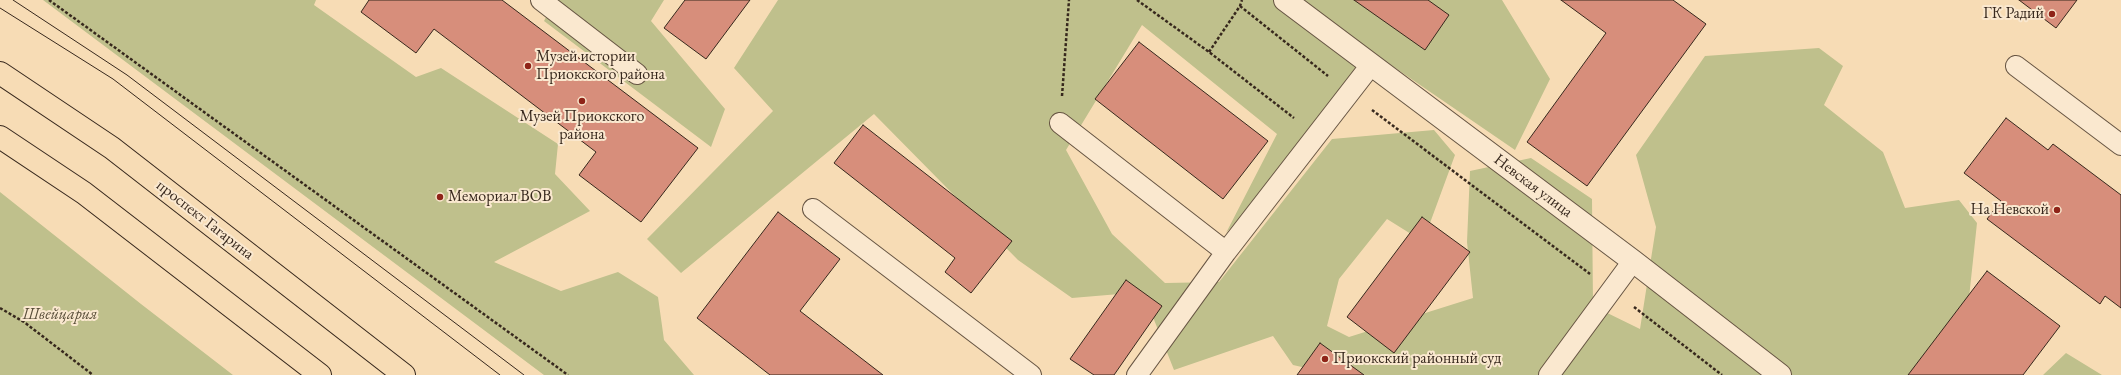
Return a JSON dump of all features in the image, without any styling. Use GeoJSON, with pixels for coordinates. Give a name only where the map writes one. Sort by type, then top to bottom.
{"type":"FeatureCollection","features":[{"type":"Feature","properties":{"kind":"main road","name":"проспект Гагарина"},"geometry":{"type":"LineString","coordinates":[[0,73],[112,148],[404,375]]}},
{"type":"Feature","properties":{"kind":"main road"},"geometry":{"type":"LineString","coordinates":[[0,137],[84,193],[320,375]]}},
{"type":"Feature","properties":{"kind":"street","name":"Невская улица"},"geometry":{"type":"LineString","coordinates":[[1285,0],[1633,261],[1780,375]]}},
{"type":"Feature","properties":{"kind":"lane"},"geometry":{"type":"LineString","coordinates":[[541,0],[637,74]]}},
{"type":"Feature","properties":{"kind":"lane"},"geometry":{"type":"LineString","coordinates":[[1137,375],[1226,252],[1371,65]]}},
{"type":"Feature","properties":{"kind":"lane"},"geometry":{"type":"LineString","coordinates":[[2016,66],[2121,145]]}},
{"type":"Feature","properties":{"kind":"lane"},"geometry":{"type":"LineString","coordinates":[[1060,123],[1226,252]]}},
{"type":"Feature","properties":{"kind":"lane"},"geometry":{"type":"LineString","coordinates":[[813,209],[1031,375]]}},
{"type":"Feature","properties":{"kind":"lane"},"geometry":{"type":"LineString","coordinates":[[1549,375],[1633,261]]}},
{"type":"Feature","properties":{"kind":"path"},"geometry":{"type":"LineString","coordinates":[[50,0],[568,375]]}},
{"type":"Feature","properties":{"kind":"path"},"geometry":{"type":"LineString","coordinates":[[1060,123],[1070,0]]}},
{"type":"Feature","properties":{"kind":"path"},"geometry":{"type":"LineString","coordinates":[[1137,0],[1209,52],[1316,135]]}},
{"type":"Feature","properties":{"kind":"path"},"geometry":{"type":"LineString","coordinates":[[1209,52],[1240,6],[1242,0]]}},
{"type":"Feature","properties":{"kind":"path"},"geometry":{"type":"LineString","coordinates":[[1240,6],[1349,93],[1722,375]]}},
{"type":"Feature","properties":{"kind":"path"},"geometry":{"type":"LineString","coordinates":[[0,308],[24,322],[93,375]]}},
{"type":"Feature","properties":{"kind":"green space"},"geometry":{"type":"Polygon","coordinates":[[[43,0],[316,0],[314,5],[416,77],[441,68],[558,144],[555,174],[590,211],[494,262],[561,291],[618,272],[658,297],[664,340],[694,375],[544,375],[43,0]]]}},
{"type":"Feature","properties":{"kind":"green space"},"geometry":{"type":"Polygon","coordinates":[[[555,0],[664,0],[651,21],[725,109],[711,147],[544,21],[555,0]]]}},
{"type":"Feature","properties":{"kind":"green space"},"geometry":{"type":"Polygon","coordinates":[[[778,0],[1502,0],[1550,79],[1515,150],[1385,61],[1226,233],[1277,134],[1142,25],[1066,150],[1112,234],[1165,283],[1219,282],[1332,139],[1434,130],[1455,155],[1430,223],[1411,234],[1387,219],[1339,279],[1327,326],[1349,337],[1473,298],[1467,242],[1470,171],[1531,158],[1592,199],[1593,306],[1640,329],[1656,227],[1636,155],[1705,56],[1819,48],[1843,66],[1824,105],[1883,152],[1905,208],[1959,200],[1977,223],[1968,307],[1941,375],[1337,375],[1293,365],[1273,336],[1174,370],[1143,292],[1072,298],[1018,260],[874,114],[681,273],[647,239],[773,111],[734,68],[778,0]]]}},
{"type":"Feature","properties":{"kind":"green space","name":"Швейцария"},"geometry":{"type":"Polygon","coordinates":[[[0,192],[141,304],[233,375],[0,375],[0,192]]]}},
{"type":"Feature","properties":{"kind":"green space"},"geometry":{"type":"Polygon","coordinates":[[[2066,353],[2102,375],[2043,375],[2066,353]]]}},
{"type":"Feature","properties":{"kind":"building","name":"Музей Приокского района"},"geometry":{"type":"Polygon","coordinates":[[[369,0],[502,0],[698,148],[641,222],[579,175],[596,152],[434,29],[416,53],[361,12],[369,0]]]}},
{"type":"Feature","properties":{"kind":"building"},"geometry":{"type":"Polygon","coordinates":[[[685,0],[750,0],[706,59],[664,28],[685,0]]]}},
{"type":"Feature","properties":{"kind":"building"},"geometry":{"type":"Polygon","coordinates":[[[1354,0],[1428,0],[1449,15],[1425,50],[1354,0]]]}},
{"type":"Feature","properties":{"kind":"building"},"geometry":{"type":"Polygon","coordinates":[[[1561,0],[1673,0],[1706,24],[1587,186],[1527,142],[1606,33],[1561,0]]]}},
{"type":"Feature","properties":{"kind":"building","name":"ГК Радий"},"geometry":{"type":"Polygon","coordinates":[[[2019,0],[2077,0],[2056,28],[2019,0]]]}},
{"type":"Feature","properties":{"kind":"building"},"geometry":{"type":"Polygon","coordinates":[[[1139,42],[1268,141],[1223,199],[1095,99],[1139,42]]]}},
{"type":"Feature","properties":{"kind":"building","name":"На Невской"},"geometry":{"type":"Polygon","coordinates":[[[2006,118],[2048,150],[2053,144],[2121,195],[2121,308],[2105,296],[2100,304],[1987,219],[2001,201],[1964,173],[2006,118]]]}},
{"type":"Feature","properties":{"kind":"building"},"geometry":{"type":"Polygon","coordinates":[[[863,125],[1012,241],[971,293],[945,272],[955,258],[834,163],[863,125]]]}},
{"type":"Feature","properties":{"kind":"building"},"geometry":{"type":"Polygon","coordinates":[[[778,212],[840,259],[800,311],[883,375],[770,375],[697,318],[778,212]]]}},
{"type":"Feature","properties":{"kind":"building"},"geometry":{"type":"Polygon","coordinates":[[[1422,217],[1470,252],[1394,353],[1347,317],[1422,217]]]}},
{"type":"Feature","properties":{"kind":"building"},"geometry":{"type":"Polygon","coordinates":[[[1987,271],[2060,326],[2023,375],[1908,375],[1987,271]]]}},
{"type":"Feature","properties":{"kind":"building"},"geometry":{"type":"Polygon","coordinates":[[[1126,280],[1162,306],[1114,375],[1094,375],[1070,359],[1126,280]]]}},
{"type":"Feature","properties":{"kind":"building","name":"Приокский районный суд"},"geometry":{"type":"Polygon","coordinates":[[[1320,343],[1364,375],[1297,375],[1320,343]]]}},
{"type":"Feature","properties":{"kind":"tram line"},"geometry":{"type":"LineString","coordinates":[[13,0],[127,75],[524,375]]}},
{"type":"Feature","properties":{"kind":"tram line"},"geometry":{"type":"LineString","coordinates":[[0,8],[113,79],[500,375]]}},
{"type":"Feature","properties":{"kind":"place","name":"ГК Радий"},"geometry":{"type":"Point","coordinates":[2052,14]}},
{"type":"Feature","properties":{"kind":"place","name":"Музей истории Приокского района"},"geometry":{"type":"Point","coordinates":[528,66]}},
{"type":"Feature","properties":{"kind":"place","name":"Музей Приокского района"},"geometry":{"type":"Point","coordinates":[582,101]}},
{"type":"Feature","properties":{"kind":"place","name":"Мемориал ВОВ"},"geometry":{"type":"Point","coordinates":[440,197]}},
{"type":"Feature","properties":{"kind":"place","name":"На Невской"},"geometry":{"type":"Point","coordinates":[2057,210]}},
{"type":"Feature","properties":{"kind":"place","name":"Приокский районный суд"},"geometry":{"type":"Point","coordinates":[1325,359]}}]}
